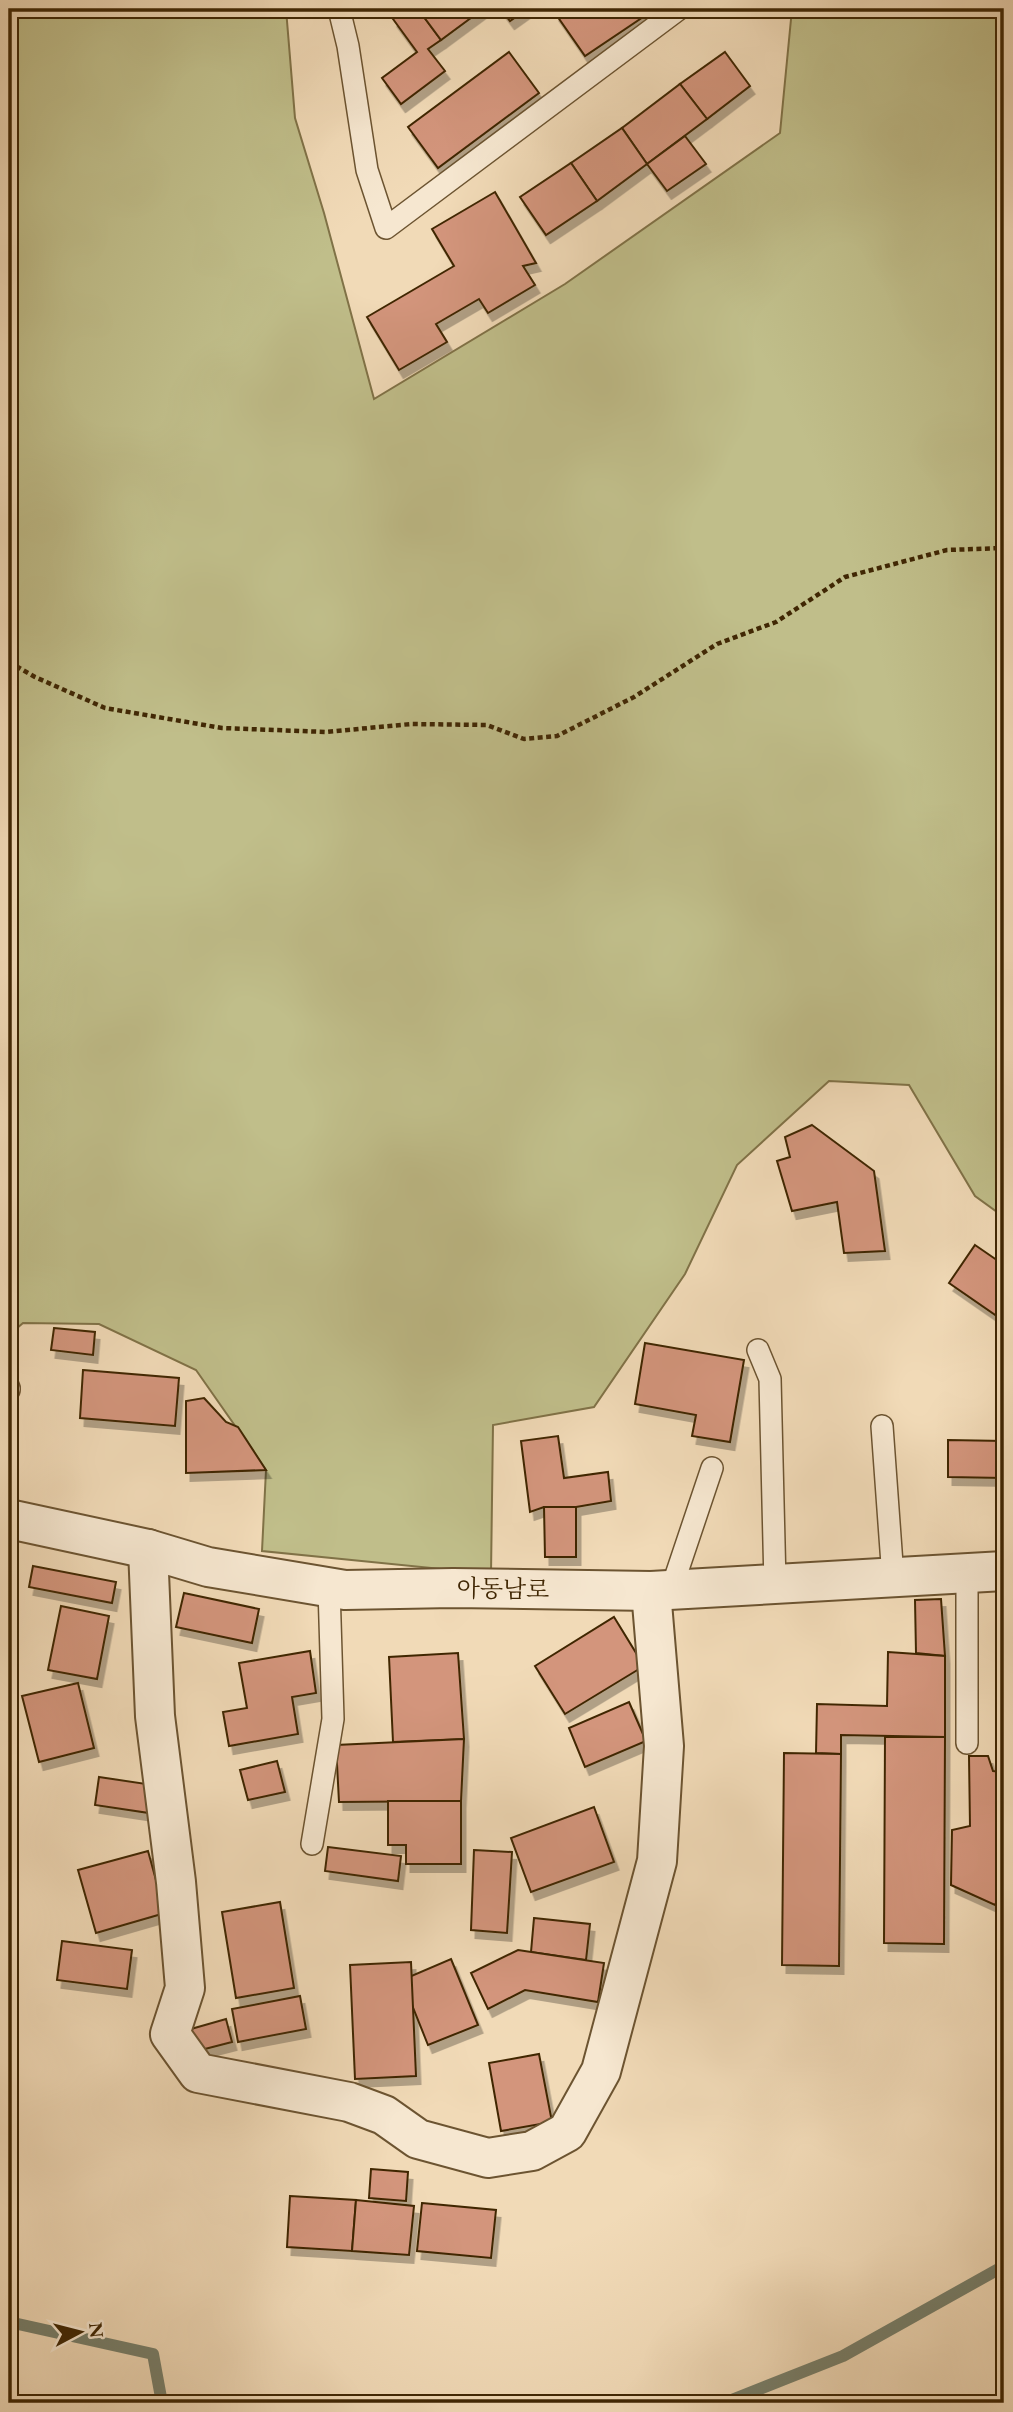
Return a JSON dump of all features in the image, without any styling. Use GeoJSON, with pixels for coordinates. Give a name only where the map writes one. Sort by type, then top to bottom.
{"type":"FeatureCollection","features":[{"type":"Feature","properties":{"kind":"street","name":"아동남로"},"geometry":{"type":"LineString","coordinates":[[9,1520],[148,1549],[208,1567],[345,1590],[661,1590],[986,1573]]}},
{"type":"Feature","properties":{"kind":"street"},"geometry":{"type":"LineString","coordinates":[[148,1549],[155,1716],[176,1882],[185,1987],[170,2034],[198,2073],[349,2102],[384,2115],[418,2139],[488,2158],[532,2151],[567,2132],[601,2071],[657,1861],[664,1746],[661,1590]]}},
{"type":"Feature","properties":{"kind":"lane"},"geometry":{"type":"LineString","coordinates":[[339,9],[348,46],[367,170],[386,228],[678,9]]}},
{"type":"Feature","properties":{"kind":"lane"},"geometry":{"type":"LineString","coordinates":[[758,1350],[770,1379],[775,1584]]}},
{"type":"Feature","properties":{"kind":"lane"},"geometry":{"type":"LineString","coordinates":[[882,1426],[893,1578]]}},
{"type":"Feature","properties":{"kind":"lane"},"geometry":{"type":"LineString","coordinates":[[661,1590],[712,1468]]}},
{"type":"Feature","properties":{"kind":"lane"},"geometry":{"type":"LineString","coordinates":[[967,1743],[986,1573]]}},
{"type":"Feature","properties":{"kind":"lane"},"geometry":{"type":"LineString","coordinates":[[312,1844],[333,1719],[329,1588]]}},
{"type":"Feature","properties":{"kind":"path"},"geometry":{"type":"LineString","coordinates":[[9,662],[35,677],[105,708],[222,728],[326,732],[411,724],[487,724],[524,739],[557,736],[635,697],[717,644],[776,622],[845,577],[947,550],[1004,548]]}},
{"type":"Feature","properties":{"kind":"shaded area"},"geometry":{"type":"Polygon","coordinates":[[[9,9],[286,9],[295,118],[324,213],[374,399],[565,284],[780,133],[792,9],[1004,9],[1004,1217],[975,1196],[909,1085],[829,1081],[737,1165],[685,1274],[594,1407],[493,1425],[491,1574],[262,1551],[266,1470],[196,1370],[99,1324],[23,1323],[9,1335],[9,9]]]}},
{"type":"Feature","properties":{"kind":"building"},"geometry":{"type":"Polygon","coordinates":[[[407,9],[418,9],[441,40],[428,49],[445,71],[401,104],[382,78],[417,52],[393,19],[407,9]]]}},
{"type":"Feature","properties":{"kind":"building"},"geometry":{"type":"Polygon","coordinates":[[[418,9],[483,9],[441,40],[418,9]]]}},
{"type":"Feature","properties":{"kind":"building"},"geometry":{"type":"Polygon","coordinates":[[[501,9],[527,9],[510,21],[501,9]]]}},
{"type":"Feature","properties":{"kind":"building"},"geometry":{"type":"Polygon","coordinates":[[[561,9],[655,9],[585,56],[555,13],[561,9]]]}},
{"type":"Feature","properties":{"kind":"building"},"geometry":{"type":"Polygon","coordinates":[[[509,52],[539,93],[438,168],[408,127],[509,52]]]}},
{"type":"Feature","properties":{"kind":"building"},"geometry":{"type":"Polygon","coordinates":[[[725,52],[750,86],[707,119],[680,84],[725,52]]]}},
{"type":"Feature","properties":{"kind":"building"},"geometry":{"type":"Polygon","coordinates":[[[680,84],[707,119],[647,164],[622,128],[680,84]]]}},
{"type":"Feature","properties":{"kind":"building"},"geometry":{"type":"Polygon","coordinates":[[[622,128],[647,164],[597,201],[571,163],[622,128]]]}},
{"type":"Feature","properties":{"kind":"building"},"geometry":{"type":"Polygon","coordinates":[[[685,136],[706,164],[667,191],[647,164],[685,136]]]}},
{"type":"Feature","properties":{"kind":"building"},"geometry":{"type":"Polygon","coordinates":[[[571,163],[597,201],[546,235],[520,197],[571,163]]]}},
{"type":"Feature","properties":{"kind":"building"},"geometry":{"type":"Polygon","coordinates":[[[495,192],[536,263],[523,266],[535,285],[488,313],[479,299],[436,324],[447,342],[399,370],[367,317],[454,266],[432,229],[495,192]]]}},
{"type":"Feature","properties":{"kind":"building"},"geometry":{"type":"Polygon","coordinates":[[[812,1125],[874,1171],[885,1251],[844,1253],[837,1202],[792,1211],[777,1161],[790,1157],[785,1137],[812,1125]]]}},
{"type":"Feature","properties":{"kind":"building"},"geometry":{"type":"Polygon","coordinates":[[[975,1245],[1004,1265],[1004,1321],[949,1283],[975,1245]]]}},
{"type":"Feature","properties":{"kind":"building"},"geometry":{"type":"Polygon","coordinates":[[[54,1328],[95,1332],[93,1355],[51,1350],[54,1328]]]}},
{"type":"Feature","properties":{"kind":"building"},"geometry":{"type":"Polygon","coordinates":[[[645,1343],[744,1360],[730,1442],[692,1436],[696,1415],[635,1404],[645,1343]]]}},
{"type":"Feature","properties":{"kind":"building"},"geometry":{"type":"Polygon","coordinates":[[[83,1370],[179,1378],[175,1426],[80,1418],[83,1370]]]}},
{"type":"Feature","properties":{"kind":"building"},"geometry":{"type":"Polygon","coordinates":[[[204,1398],[226,1422],[238,1427],[266,1470],[186,1473],[186,1401],[204,1398]]]}},
{"type":"Feature","properties":{"kind":"building"},"geometry":{"type":"Polygon","coordinates":[[[558,1436],[564,1478],[608,1472],[611,1501],[576,1507],[544,1507],[530,1512],[521,1441],[558,1436]]]}},
{"type":"Feature","properties":{"kind":"building"},"geometry":{"type":"Polygon","coordinates":[[[948,1440],[1004,1441],[1004,1478],[948,1477],[948,1440]]]}},
{"type":"Feature","properties":{"kind":"building"},"geometry":{"type":"Polygon","coordinates":[[[544,1507],[576,1507],[576,1557],[545,1557],[544,1507]]]}},
{"type":"Feature","properties":{"kind":"building"},"geometry":{"type":"Polygon","coordinates":[[[33,1566],[116,1582],[112,1603],[29,1587],[33,1566]]]}},
{"type":"Feature","properties":{"kind":"building"},"geometry":{"type":"Polygon","coordinates":[[[184,1593],[259,1609],[252,1643],[176,1627],[184,1593]]]}},
{"type":"Feature","properties":{"kind":"building"},"geometry":{"type":"Polygon","coordinates":[[[941,1599],[945,1656],[916,1653],[915,1600],[941,1599]]]}},
{"type":"Feature","properties":{"kind":"building"},"geometry":{"type":"Polygon","coordinates":[[[61,1606],[109,1616],[97,1679],[48,1670],[61,1606]]]}},
{"type":"Feature","properties":{"kind":"building"},"geometry":{"type":"Polygon","coordinates":[[[614,1617],[644,1666],[565,1714],[535,1666],[614,1617]]]}},
{"type":"Feature","properties":{"kind":"building"},"geometry":{"type":"Polygon","coordinates":[[[310,1651],[316,1693],[292,1697],[298,1734],[229,1746],[223,1712],[247,1708],[239,1663],[310,1651]]]}},
{"type":"Feature","properties":{"kind":"building"},"geometry":{"type":"Polygon","coordinates":[[[888,1652],[945,1656],[945,1737],[841,1735],[841,1754],[816,1753],[817,1704],[887,1706],[888,1652]]]}},
{"type":"Feature","properties":{"kind":"building"},"geometry":{"type":"Polygon","coordinates":[[[458,1653],[464,1739],[393,1742],[389,1657],[458,1653]]]}},
{"type":"Feature","properties":{"kind":"building"},"geometry":{"type":"Polygon","coordinates":[[[78,1683],[94,1748],[39,1762],[22,1696],[78,1683]]]}},
{"type":"Feature","properties":{"kind":"building"},"geometry":{"type":"Polygon","coordinates":[[[629,1702],[646,1741],[585,1767],[569,1728],[629,1702]]]}},
{"type":"Feature","properties":{"kind":"building"},"geometry":{"type":"Polygon","coordinates":[[[885,1737],[945,1737],[944,1944],[884,1943],[885,1737]]]}},
{"type":"Feature","properties":{"kind":"building"},"geometry":{"type":"Polygon","coordinates":[[[464,1739],[461,1801],[339,1802],[336,1745],[464,1739]]]}},
{"type":"Feature","properties":{"kind":"building"},"geometry":{"type":"Polygon","coordinates":[[[784,1753],[841,1754],[839,1966],[782,1965],[784,1753]]]}},
{"type":"Feature","properties":{"kind":"building"},"geometry":{"type":"Polygon","coordinates":[[[969,1756],[988,1756],[993,1771],[1004,1772],[1004,1887],[995,1905],[951,1885],[952,1830],[970,1826],[969,1756]]]}},
{"type":"Feature","properties":{"kind":"building"},"geometry":{"type":"Polygon","coordinates":[[[277,1761],[285,1792],[248,1800],[240,1770],[277,1761]]]}},
{"type":"Feature","properties":{"kind":"building"},"geometry":{"type":"Polygon","coordinates":[[[99,1777],[153,1785],[149,1813],[95,1805],[99,1777]]]}},
{"type":"Feature","properties":{"kind":"building"},"geometry":{"type":"Polygon","coordinates":[[[388,1801],[461,1801],[461,1864],[406,1864],[406,1845],[388,1845],[388,1801]]]}},
{"type":"Feature","properties":{"kind":"building"},"geometry":{"type":"Polygon","coordinates":[[[594,1807],[614,1862],[531,1892],[511,1838],[594,1807]]]}},
{"type":"Feature","properties":{"kind":"building"},"geometry":{"type":"Polygon","coordinates":[[[328,1847],[401,1856],[398,1881],[325,1871],[328,1847]]]}},
{"type":"Feature","properties":{"kind":"building"},"geometry":{"type":"Polygon","coordinates":[[[474,1850],[512,1852],[507,1933],[471,1930],[474,1850]]]}},
{"type":"Feature","properties":{"kind":"building"},"geometry":{"type":"Polygon","coordinates":[[[148,1851],[165,1913],[96,1933],[78,1870],[148,1851]]]}},
{"type":"Feature","properties":{"kind":"building"},"geometry":{"type":"Polygon","coordinates":[[[280,1902],[294,1988],[236,1998],[222,1912],[280,1902]]]}},
{"type":"Feature","properties":{"kind":"building"},"geometry":{"type":"Polygon","coordinates":[[[534,1918],[590,1924],[586,1960],[531,1952],[534,1918]]]}},
{"type":"Feature","properties":{"kind":"building"},"geometry":{"type":"Polygon","coordinates":[[[62,1941],[132,1950],[127,1989],[57,1980],[62,1941]]]}},
{"type":"Feature","properties":{"kind":"building"},"geometry":{"type":"Polygon","coordinates":[[[518,1950],[604,1963],[598,2002],[525,1990],[488,2009],[471,1973],[518,1950]]]}},
{"type":"Feature","properties":{"kind":"building"},"geometry":{"type":"Polygon","coordinates":[[[451,1959],[478,2025],[428,2045],[402,1980],[451,1959]]]}},
{"type":"Feature","properties":{"kind":"building"},"geometry":{"type":"Polygon","coordinates":[[[411,1962],[416,2076],[355,2079],[350,1965],[411,1962]]]}},
{"type":"Feature","properties":{"kind":"building"},"geometry":{"type":"Polygon","coordinates":[[[300,1996],[306,2029],[238,2042],[232,2009],[300,1996]]]}},
{"type":"Feature","properties":{"kind":"building"},"geometry":{"type":"Polygon","coordinates":[[[226,2019],[232,2042],[197,2051],[191,2029],[226,2019]]]}},
{"type":"Feature","properties":{"kind":"building"},"geometry":{"type":"Polygon","coordinates":[[[539,2054],[552,2122],[501,2131],[489,2063],[539,2054]]]}},
{"type":"Feature","properties":{"kind":"building"},"geometry":{"type":"Polygon","coordinates":[[[371,2169],[408,2172],[406,2201],[369,2198],[371,2169]]]}},
{"type":"Feature","properties":{"kind":"building"},"geometry":{"type":"Polygon","coordinates":[[[290,2196],[356,2200],[352,2251],[287,2247],[290,2196]]]}},
{"type":"Feature","properties":{"kind":"building"},"geometry":{"type":"Polygon","coordinates":[[[356,2200],[414,2206],[409,2255],[352,2251],[356,2200]]]}},
{"type":"Feature","properties":{"kind":"building"},"geometry":{"type":"Polygon","coordinates":[[[422,2203],[496,2210],[491,2258],[417,2251],[422,2203]]]}},
{"type":"Feature","properties":{"kind":"waterway"},"geometry":{"type":"LineString","coordinates":[[724,2403],[843,2356],[1004,2266]]}},
{"type":"Feature","properties":{"kind":"waterway"},"geometry":{"type":"LineString","coordinates":[[9,2322],[153,2354],[162,2403]]}}]}
